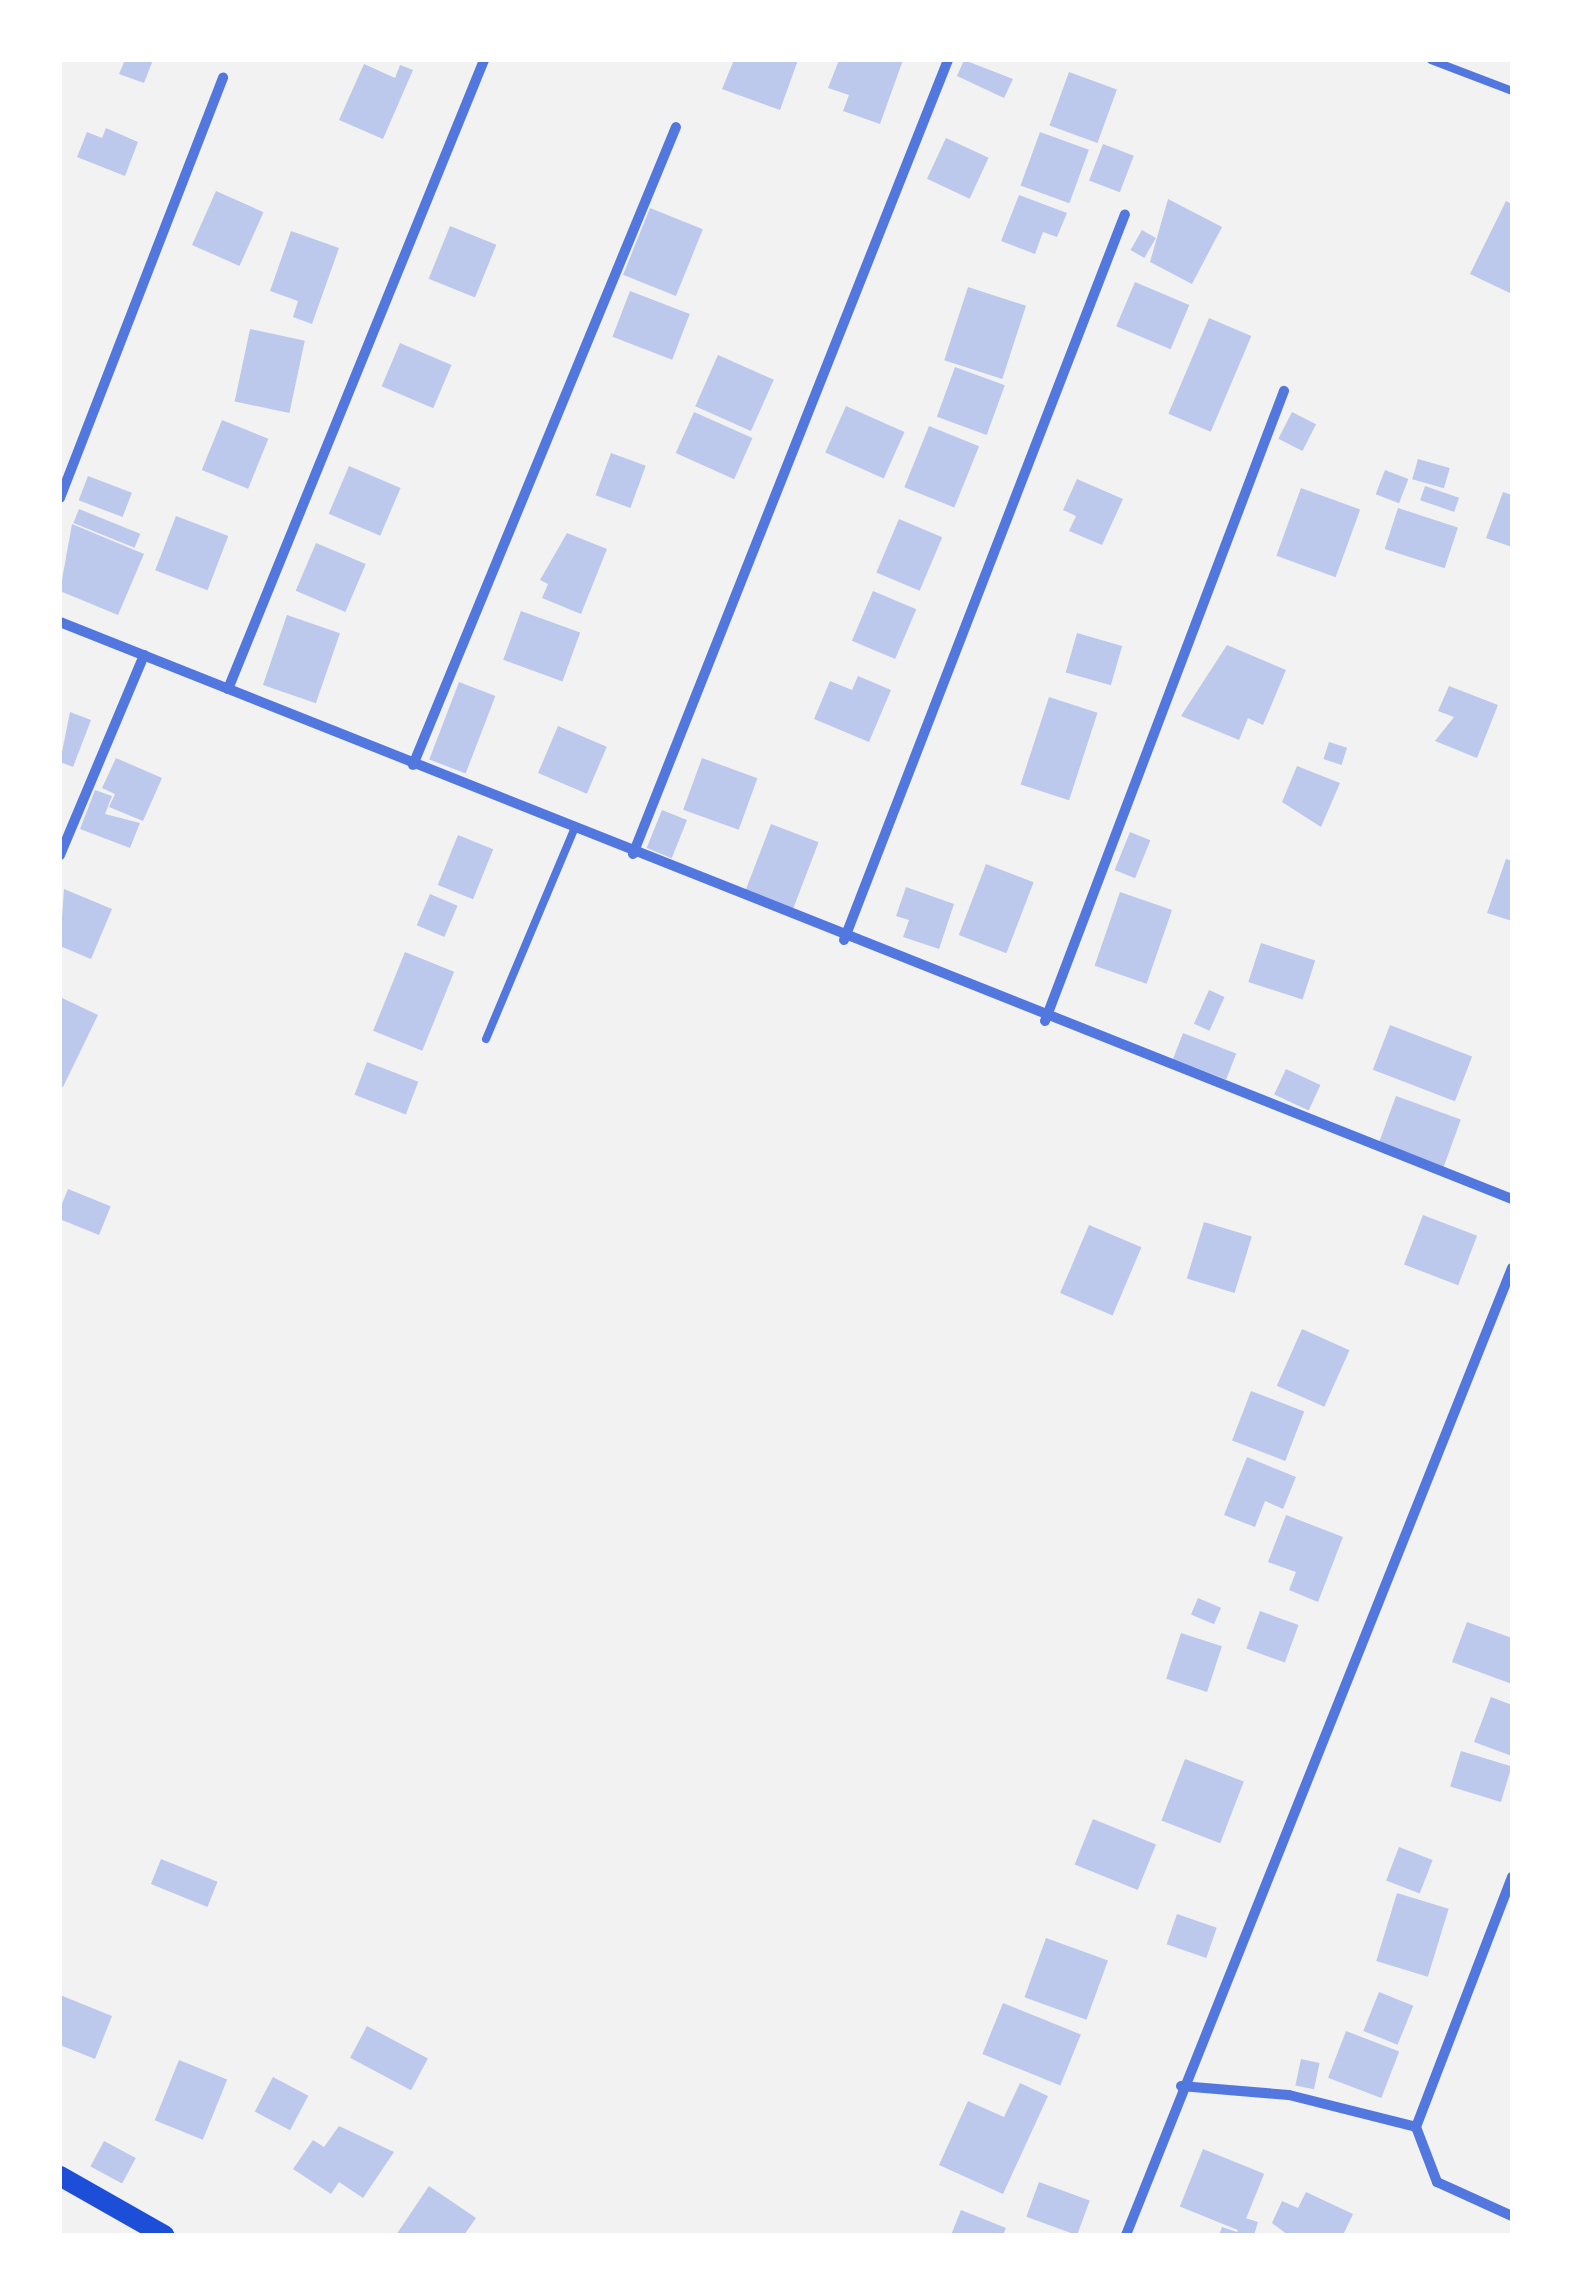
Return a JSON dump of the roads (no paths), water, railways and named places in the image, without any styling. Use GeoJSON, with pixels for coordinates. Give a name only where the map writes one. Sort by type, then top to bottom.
{"type":"FeatureCollection","features":[{"type":"Feature","properties":{"kind":"main road"},"geometry":{"type":"LineString","coordinates":[[60,2176],[164,2235]]}},
{"type":"Feature","properties":{"kind":"street"},"geometry":{"type":"LineString","coordinates":[[228,690],[484,60]]}},
{"type":"Feature","properties":{"kind":"street"},"geometry":{"type":"LineString","coordinates":[[633,854],[948,60]]}},
{"type":"Feature","properties":{"kind":"street"},"geometry":{"type":"LineString","coordinates":[[60,498],[223,78]]}},
{"type":"Feature","properties":{"kind":"street"},"geometry":{"type":"LineString","coordinates":[[413,765],[676,127]]}},
{"type":"Feature","properties":{"kind":"street"},"geometry":{"type":"LineString","coordinates":[[844,940],[1125,214]]}},
{"type":"Feature","properties":{"kind":"street"},"geometry":{"type":"LineString","coordinates":[[1045,1021],[1284,392]]}},
{"type":"Feature","properties":{"kind":"street"},"geometry":{"type":"LineString","coordinates":[[60,622],[1045,1021],[1512,1200]]}},
{"type":"Feature","properties":{"kind":"street"},"geometry":{"type":"LineString","coordinates":[[60,855],[144,656]]}},
{"type":"Feature","properties":{"kind":"street"},"geometry":{"type":"LineString","coordinates":[[1126,2235],[1182,2086],[1512,1268]]}},
{"type":"Feature","properties":{"kind":"street"},"geometry":{"type":"LineString","coordinates":[[1512,1877],[1416,2126],[1437,2182],[1512,2216]]}},
{"type":"Feature","properties":{"kind":"street"},"geometry":{"type":"LineString","coordinates":[[1182,2086],[1289,2095],[1416,2126]]}},
{"type":"Feature","properties":{"kind":"lane"},"geometry":{"type":"LineString","coordinates":[[1430,60],[1512,91]]}},
{"type":"Feature","properties":{"kind":"lane"},"geometry":{"type":"LineString","coordinates":[[486,1039],[574,830]]}}]}
